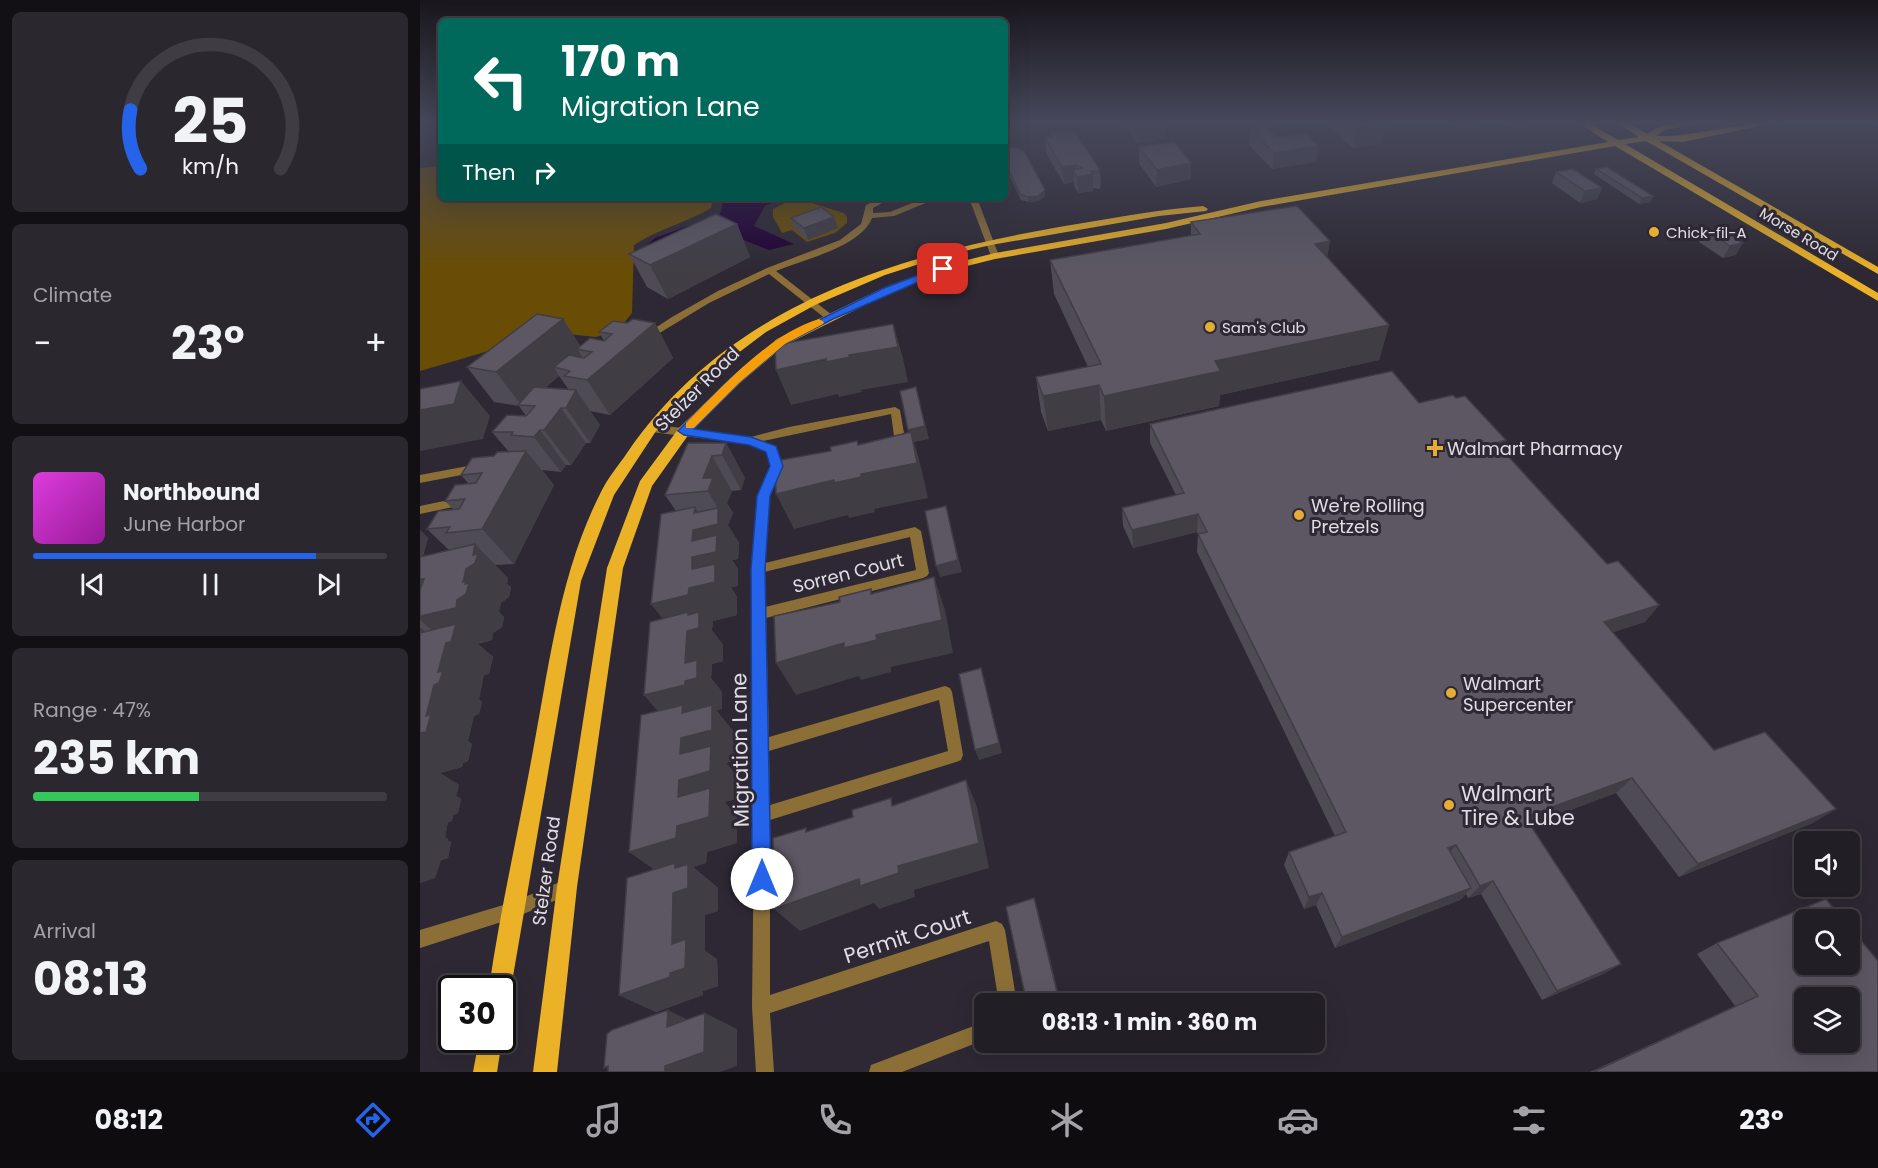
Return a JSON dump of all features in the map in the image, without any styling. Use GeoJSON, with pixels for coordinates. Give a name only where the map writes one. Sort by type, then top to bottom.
{"type":"FeatureCollection","features":[{"type":"Feature","properties":{"kind":"main road","name":"Stelzer Road"},"geometry":{"type":"LineString","coordinates":[[502,975],[573,581],[607,494],[651,428],[705,372],[762,330],[811,303],[881,273],[944,253],[993,249],[1159,213],[1261,204],[1447,172]]}},
{"type":"Feature","properties":{"kind":"main road","name":"Morse Road"},"geometry":{"type":"LineString","coordinates":[[1664,172],[1878,298]]}},
{"type":"Feature","properties":{"kind":"main road","name":"Morse Road"},"geometry":{"type":"LineString","coordinates":[[1706,172],[1878,271]]}},
{"type":"Feature","properties":{"kind":"main road","name":"Stelzer Road"},"geometry":{"type":"LineString","coordinates":[[545,1072],[567,887],[615,568],[645,485],[684,431],[736,380],[781,342],[887,290],[993,249]]}},
{"type":"Feature","properties":{"kind":"main road"},"geometry":{"type":"LineString","coordinates":[[485,1072],[489,1053]]}},
{"type":"Feature","properties":{"kind":"street"},"geometry":{"type":"LineString","coordinates":[[637,343],[681,314],[770,270],[847,239],[864,227],[869,216],[869,207],[878,201]]}},
{"type":"Feature","properties":{"kind":"street"},"geometry":{"type":"LineString","coordinates":[[869,216],[891,214],[929,201]]}},
{"type":"Feature","properties":{"kind":"street"},"geometry":{"type":"LineString","coordinates":[[974,201],[993,249]]}},
{"type":"Feature","properties":{"kind":"street"},"geometry":{"type":"LineString","coordinates":[[770,270],[829,317]]}},
{"type":"Feature","properties":{"kind":"street","name":"Migration Lane"},"geometry":{"type":"LineString","coordinates":[[751,441],[895,410],[900,439],[878,444]]}},
{"type":"Feature","properties":{"kind":"street","name":"Migration Lane"},"geometry":{"type":"LineString","coordinates":[[651,428],[751,441],[772,449],[782,465],[764,496],[758,569],[762,746],[761,1007],[765,1072]]}},
{"type":"Feature","properties":{"kind":"street"},"geometry":{"type":"LineString","coordinates":[[420,479],[488,466]]}},
{"type":"Feature","properties":{"kind":"street"},"geometry":{"type":"LineString","coordinates":[[420,510],[474,499]]}},
{"type":"Feature","properties":{"kind":"street","name":"Sorren Court"},"geometry":{"type":"LineString","coordinates":[[758,569],[915,531],[923,573],[759,614]]}},
{"type":"Feature","properties":{"kind":"street"},"geometry":{"type":"LineString","coordinates":[[762,746],[945,692],[956,755],[762,815]]}},
{"type":"Feature","properties":{"kind":"street"},"geometry":{"type":"LineString","coordinates":[[420,939],[514,910],[567,887]]}},
{"type":"Feature","properties":{"kind":"street","name":"Permit Court"},"geometry":{"type":"LineString","coordinates":[[761,1007],[996,930],[1006,993]]}},
{"type":"Feature","properties":{"kind":"street"},"geometry":{"type":"LineString","coordinates":[[878,1072],[974,1035]]}},
{"type":"Feature","properties":{"kind":"shaded area"},"geometry":{"type":"Polygon","coordinates":[[[420,172],[438,172],[438,201],[712,201],[711,208],[634,245],[632,313],[619,329],[596,337],[558,333],[537,337],[420,371],[420,172]]]}},
{"type":"Feature","properties":{"kind":"shaded area"},"geometry":{"type":"Polygon","coordinates":[[[723,201],[778,201],[765,206],[754,226],[794,244],[769,250],[741,239],[642,250],[655,238],[720,214],[723,201]]]}},
{"type":"Feature","properties":{"kind":"shaded area"},"geometry":{"type":"Polygon","coordinates":[[[789,201],[805,201],[844,213],[847,223],[835,233],[807,242],[792,230],[782,233],[773,217],[773,209],[789,201]]]}},
{"type":"Feature","properties":{"kind":"building"},"geometry":{"type":"Polygon","coordinates":[[[1009,172],[1035,172],[1045,190],[1038,196],[1028,197],[1020,194],[1009,172]]]}},
{"type":"Feature","properties":{"kind":"building"},"geometry":{"type":"Polygon","coordinates":[[[1074,172],[1092,172],[1093,174],[1077,177],[1074,172]]]}},
{"type":"Feature","properties":{"kind":"building"},"geometry":{"type":"Polygon","coordinates":[[[1556,172],[1578,172],[1602,188],[1585,191],[1556,172]]]}},
{"type":"Feature","properties":{"kind":"building"},"geometry":{"type":"Polygon","coordinates":[[[1601,172],[1615,172],[1653,196],[1642,198],[1601,172]]]}},
{"type":"Feature","properties":{"kind":"building","name":"Sam's Club"},"geometry":{"type":"Polygon","coordinates":[[[1297,206],[1330,241],[1315,244],[1389,325],[1215,361],[1221,371],[1104,396],[1099,385],[1043,396],[1036,377],[1101,364],[1050,260],[1200,234],[1191,222],[1297,206]]]}},
{"type":"Feature","properties":{"kind":"building"},"geometry":{"type":"Polygon","coordinates":[[[821,207],[834,217],[804,228],[791,218],[821,207]]]}},
{"type":"Feature","properties":{"kind":"building"},"geometry":{"type":"Polygon","coordinates":[[[716,214],[737,224],[650,265],[629,254],[716,214]]]}},
{"type":"Feature","properties":{"kind":"building"},"geometry":{"type":"Polygon","coordinates":[[[1719,228],[1743,243],[1730,246],[1706,230],[1719,228]]]}},
{"type":"Feature","properties":{"kind":"building"},"geometry":{"type":"Polygon","coordinates":[[[537,314],[563,319],[496,372],[467,367],[537,314]]]}},
{"type":"Feature","properties":{"kind":"building"},"geometry":{"type":"Polygon","coordinates":[[[633,319],[655,323],[587,380],[564,376],[570,371],[554,367],[569,355],[584,358],[592,352],[577,349],[590,338],[604,341],[612,334],[599,332],[613,321],[627,323],[633,319]]]}},
{"type":"Feature","properties":{"kind":"building"},"geometry":{"type":"Polygon","coordinates":[[[893,324],[898,347],[776,370],[775,345],[893,324]]]}},
{"type":"Feature","properties":{"kind":"building","name":"Walmart Supercenter"},"geometry":{"type":"Polygon","coordinates":[[[1392,371],[1419,403],[1453,395],[1456,398],[1465,396],[1506,440],[1496,443],[1607,564],[1618,561],[1659,605],[1604,622],[1714,750],[1765,732],[1836,809],[1698,864],[1632,778],[1525,817],[1621,964],[1557,991],[1493,881],[1480,886],[1456,845],[1448,848],[1471,888],[1342,937],[1322,893],[1309,897],[1289,852],[1346,832],[1198,534],[1207,532],[1198,514],[1132,530],[1122,508],[1184,493],[1150,424],[1392,371]]]}},
{"type":"Feature","properties":{"kind":"building"},"geometry":{"type":"Polygon","coordinates":[[[461,381],[454,404],[420,410],[420,389],[461,381]]]}},
{"type":"Feature","properties":{"kind":"building"},"geometry":{"type":"Polygon","coordinates":[[[534,387],[576,390],[566,408],[561,408],[544,430],[540,430],[534,437],[511,435],[513,432],[492,432],[507,415],[526,416],[535,406],[518,405],[534,387]]]}},
{"type":"Feature","properties":{"kind":"building"},"geometry":{"type":"Polygon","coordinates":[[[916,387],[925,426],[908,430],[900,391],[916,387]]]}},
{"type":"Feature","properties":{"kind":"building"},"geometry":{"type":"Polygon","coordinates":[[[911,432],[917,463],[776,494],[775,461],[831,451],[830,447],[857,441],[858,445],[911,432]]]}},
{"type":"Feature","properties":{"kind":"building"},"geometry":{"type":"Polygon","coordinates":[[[688,443],[726,443],[722,455],[712,456],[703,478],[713,478],[708,491],[665,495],[688,443]]]}},
{"type":"Feature","properties":{"kind":"building"},"geometry":{"type":"Polygon","coordinates":[[[526,451],[482,529],[446,533],[450,527],[427,529],[438,511],[459,509],[465,499],[445,501],[455,485],[476,483],[482,473],[461,475],[472,458],[494,456],[497,452],[526,451]]]}},
{"type":"Feature","properties":{"kind":"building"},"geometry":{"type":"Polygon","coordinates":[[[946,506],[958,560],[936,566],[925,511],[946,506]]]}},
{"type":"Feature","properties":{"kind":"building"},"geometry":{"type":"Polygon","coordinates":[[[695,507],[694,513],[718,508],[718,524],[693,530],[692,541],[717,535],[716,552],[692,557],[692,569],[715,564],[715,582],[689,588],[688,595],[651,604],[661,514],[695,507]]]}},
{"type":"Feature","properties":{"kind":"building"},"geometry":{"type":"Polygon","coordinates":[[[475,544],[473,555],[478,554],[475,563],[466,569],[463,582],[469,583],[466,594],[457,600],[456,608],[420,616],[420,590],[424,579],[420,579],[420,557],[475,544]]]}},
{"type":"Feature","properties":{"kind":"building"},"geometry":{"type":"Polygon","coordinates":[[[934,577],[942,620],[876,635],[877,640],[844,648],[844,643],[776,663],[774,616],[840,602],[839,597],[871,589],[871,594],[934,577]]]}},
{"type":"Feature","properties":{"kind":"building"},"geometry":{"type":"Polygon","coordinates":[[[688,612],[688,615],[699,612],[699,628],[687,631],[685,663],[697,660],[697,678],[685,681],[685,685],[644,695],[650,622],[688,612]]]}},
{"type":"Feature","properties":{"kind":"building"},"geometry":{"type":"Polygon","coordinates":[[[456,624],[451,642],[446,643],[438,672],[443,671],[439,683],[434,685],[426,716],[431,714],[426,732],[420,733],[420,633],[456,624]]]}},
{"type":"Feature","properties":{"kind":"building"},"geometry":{"type":"Polygon","coordinates":[[[981,668],[999,743],[975,750],[959,674],[981,668]]]}},
{"type":"Feature","properties":{"kind":"building"},"geometry":{"type":"Polygon","coordinates":[[[683,705],[682,713],[712,705],[712,730],[681,738],[680,754],[711,746],[710,771],[679,780],[678,797],[710,788],[709,817],[677,826],[676,838],[629,852],[641,715],[683,705]]]}},
{"type":"Feature","properties":{"kind":"building"},"geometry":{"type":"Polygon","coordinates":[[[966,780],[979,843],[898,866],[899,873],[860,886],[859,879],[774,909],[773,838],[806,828],[806,832],[853,817],[852,810],[891,798],[892,806],[966,780]]]}},
{"type":"Feature","properties":{"kind":"building"},"geometry":{"type":"Polygon","coordinates":[[[675,863],[675,868],[688,864],[688,888],[673,893],[672,944],[686,939],[685,968],[670,973],[670,977],[619,995],[627,878],[675,863]]]}},
{"type":"Feature","properties":{"kind":"building"},"geometry":{"type":"Polygon","coordinates":[[[1034,898],[1057,993],[1025,993],[1006,907],[1034,898]]]}},
{"type":"Feature","properties":{"kind":"building"},"geometry":{"type":"Polygon","coordinates":[[[1826,899],[1834,909],[1801,909],[1826,899]]]}},
{"type":"Feature","properties":{"kind":"building"},"geometry":{"type":"Polygon","coordinates":[[[1794,912],[1794,975],[1860,975],[1860,939],[1878,961],[1878,1072],[1593,1072],[1758,996],[1717,943],[1794,912]]]}},
{"type":"Feature","properties":{"kind":"building"},"geometry":{"type":"Polygon","coordinates":[[[668,1010],[667,1027],[705,1013],[704,1052],[665,1066],[665,1072],[608,1072],[608,1066],[604,1068],[607,1034],[612,1030],[668,1010]]]}},
{"type":"Feature","properties":{"kind":"slow traffic"},"geometry":{"type":"LineString","coordinates":[[690,425],[736,380],[781,342],[819,322]]}},
{"type":"Feature","properties":{"kind":"place","name":"Chick-fil-A"},"geometry":{"type":"Point","coordinates":[1654,232]}},
{"type":"Feature","properties":{"kind":"place","name":"Sam's Club"},"geometry":{"type":"Point","coordinates":[1210,327]}},
{"type":"Feature","properties":{"kind":"place","name":"Walmart Pharmacy"},"geometry":{"type":"Point","coordinates":[1435,448]}},
{"type":"Feature","properties":{"kind":"place","name":"We're Rolling Pretzels"},"geometry":{"type":"Point","coordinates":[1299,515]}},
{"type":"Feature","properties":{"kind":"place","name":"Walmart Supercenter"},"geometry":{"type":"Point","coordinates":[1451,693]}},
{"type":"Feature","properties":{"kind":"place","name":"Walmart Tire & Lube"},"geometry":{"type":"Point","coordinates":[1449,805]}},
{"type":"Feature","properties":{"kind":"route"},"geometry":{"type":"LineString","coordinates":[[762,879],[758,569],[764,496],[776,466],[772,449],[751,441],[684,431],[736,380],[781,342],[887,290],[943,269]]}}]}
